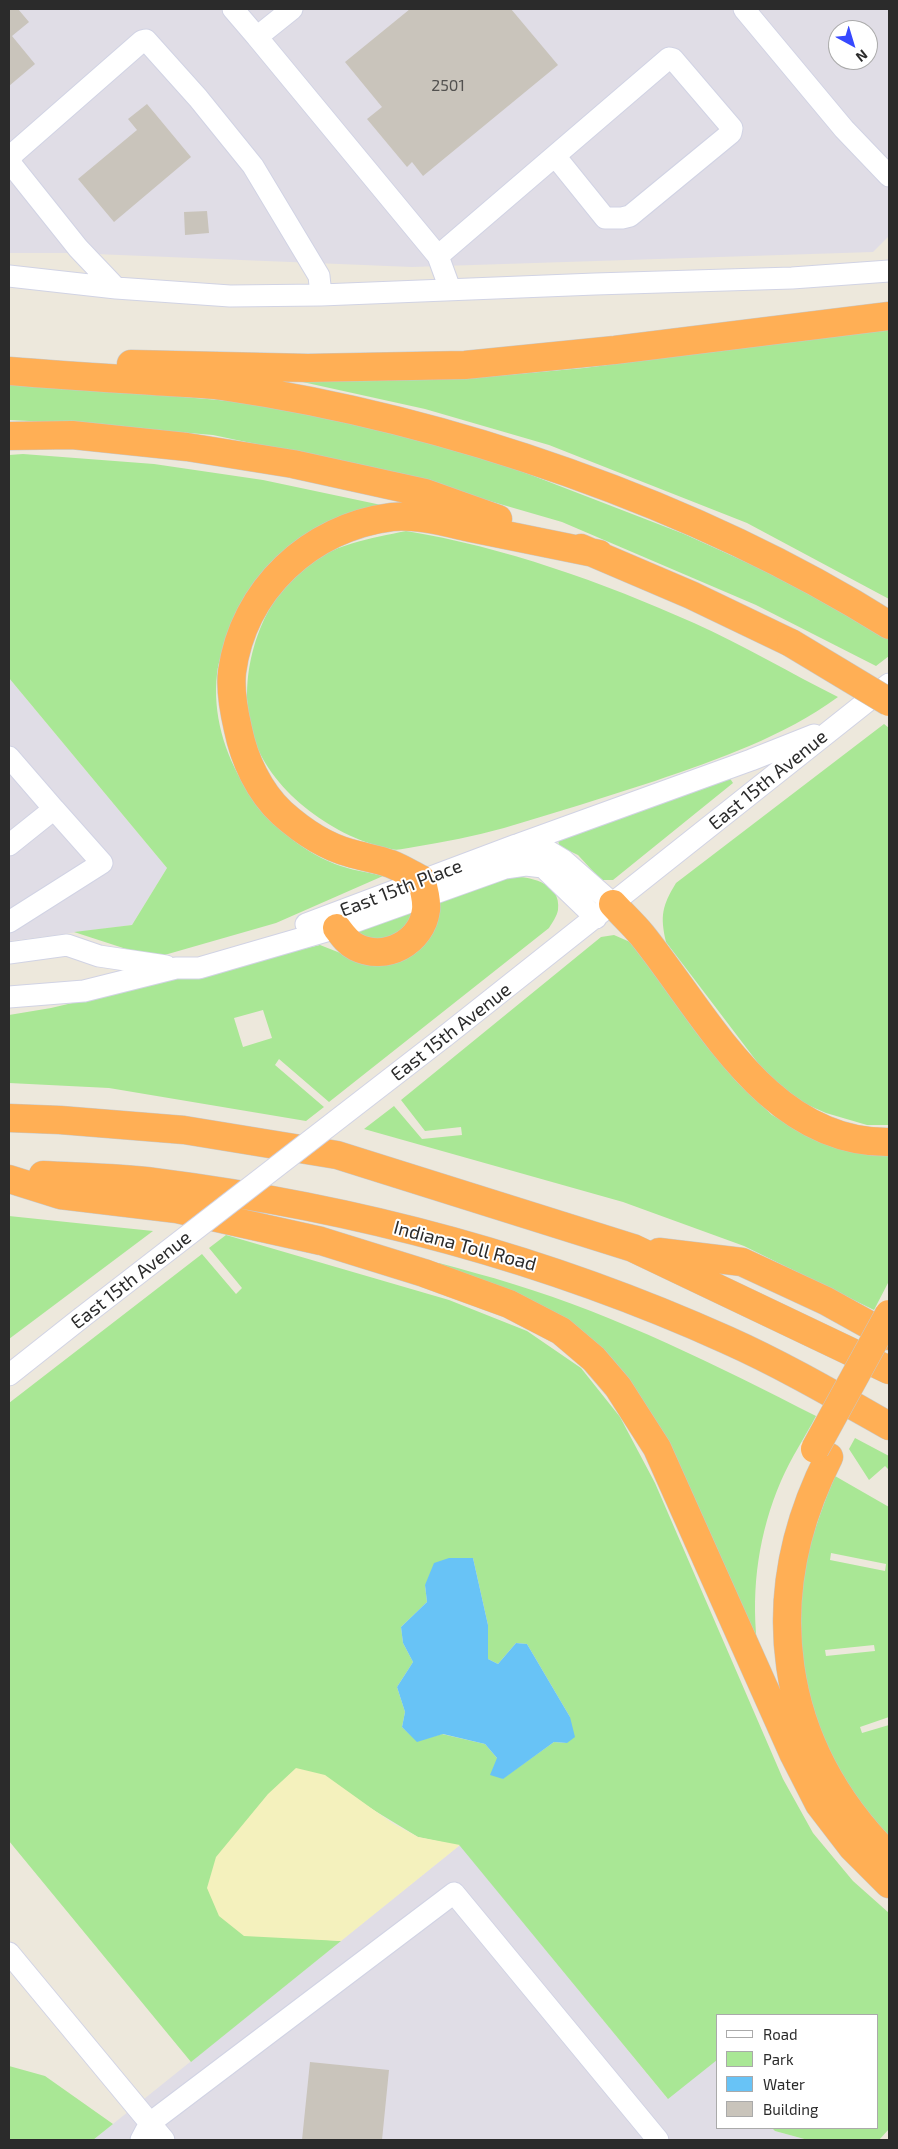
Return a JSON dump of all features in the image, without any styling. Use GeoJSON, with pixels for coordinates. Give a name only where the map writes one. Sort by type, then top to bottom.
{"type":"FeatureCollection","features":[{"type":"Feature","properties":{"kind":"highway"},"geometry":{"type":"LineString","coordinates":[[9,371],[151,363],[308,368],[465,365],[615,350],[889,316]]}},
{"type":"Feature","properties":{"kind":"highway"},"geometry":{"type":"LineString","coordinates":[[9,371],[221,386],[340,408],[474,441],[632,498],[724,536],[850,600],[889,625]]}},
{"type":"Feature","properties":{"kind":"highway"},"geometry":{"type":"LineString","coordinates":[[9,436],[72,435],[187,447],[293,464],[425,493],[598,554],[691,595],[791,643],[889,702]]}},
{"type":"Feature","properties":{"kind":"highway"},"geometry":{"type":"LineString","coordinates":[[337,928],[350,943],[368,952],[395,950],[407,943],[416,934],[426,909],[423,887],[391,864],[348,853],[316,839],[280,812],[257,782],[241,746],[234,712],[232,674],[241,633],[263,591],[293,558],[325,537],[359,523],[394,517],[440,522],[598,554]]}},
{"type":"Feature","properties":{"kind":"highway"},"geometry":{"type":"LineString","coordinates":[[604,911],[641,933],[751,1077],[778,1102],[806,1121],[843,1136],[889,1142]]}},
{"type":"Feature","properties":{"kind":"highway"},"geometry":{"type":"LineString","coordinates":[[9,1118],[184,1130],[337,1155],[633,1248],[889,1370]]}},
{"type":"Feature","properties":{"kind":"highway","name":"Indiana Toll Road"},"geometry":{"type":"LineString","coordinates":[[9,1173],[152,1182],[301,1204],[415,1231],[512,1257],[593,1284],[728,1340],[814,1384],[889,1426]]}},
{"type":"Feature","properties":{"kind":"highway"},"geometry":{"type":"LineString","coordinates":[[9,1179],[60,1194],[177,1209],[321,1242],[424,1273],[509,1304],[561,1331],[594,1359],[618,1387],[656,1448],[794,1755],[819,1804],[852,1848],[889,1884]]}},
{"type":"Feature","properties":{"kind":"highway"},"geometry":{"type":"LineString","coordinates":[[633,1248],[742,1262],[826,1301],[889,1336]]}},
{"type":"Feature","properties":{"kind":"highway"},"geometry":{"type":"LineString","coordinates":[[889,1314],[822,1453],[794,1544],[788,1580],[789,1651],[794,1688],[820,1764],[841,1800],[871,1838],[889,1856]]}},
{"type":"Feature","properties":{"kind":"highway"},"geometry":{"type":"LineString","coordinates":[[794,1755],[773,1658],[770,1615],[772,1582],[784,1520],[822,1453],[889,1347]]}},
{"type":"Feature","properties":{"kind":"street"},"geometry":{"type":"LineString","coordinates":[[233,9],[438,256],[450,289]]}},
{"type":"Feature","properties":{"kind":"street"},"geometry":{"type":"LineString","coordinates":[[257,37],[292,9]]}},
{"type":"Feature","properties":{"kind":"street"},"geometry":{"type":"LineString","coordinates":[[744,9],[844,129],[889,176]]}},
{"type":"Feature","properties":{"kind":"street"},"geometry":{"type":"LineString","coordinates":[[116,288],[78,248],[11,164],[11,159],[14,153],[142,41],[146,40],[198,98],[253,166],[319,276],[321,295]]}},
{"type":"Feature","properties":{"kind":"street"},"geometry":{"type":"LineString","coordinates":[[438,256],[668,58],[673,59],[732,128],[731,133],[630,216],[622,218],[605,218],[555,156]]}},
{"type":"Feature","properties":{"kind":"street"},"geometry":{"type":"LineString","coordinates":[[9,276],[207,296],[321,295],[792,278],[889,271]]}},
{"type":"Feature","properties":{"kind":"street","name":"East 15th Avenue"},"geometry":{"type":"LineString","coordinates":[[9,1375],[444,1038],[889,684]]}},
{"type":"Feature","properties":{"kind":"street"},"geometry":{"type":"LineString","coordinates":[[516,845],[750,760],[835,726]]}},
{"type":"Feature","properties":{"kind":"street"},"geometry":{"type":"LineString","coordinates":[[9,757],[102,863],[9,922]]}},
{"type":"Feature","properties":{"kind":"street"},"geometry":{"type":"LineString","coordinates":[[9,845],[54,809]]}},
{"type":"Feature","properties":{"kind":"street","name":"East 15th Place"},"geometry":{"type":"LineString","coordinates":[[9,997],[84,991],[176,968],[199,968],[337,928],[516,845],[545,850],[563,860],[604,911]]}},
{"type":"Feature","properties":{"kind":"street","name":"East 15th Place"},"geometry":{"type":"LineString","coordinates":[[176,968],[196,955],[292,930],[423,887],[526,864],[544,867],[604,911]]}},
{"type":"Feature","properties":{"kind":"street"},"geometry":{"type":"LineString","coordinates":[[9,953],[67,945],[99,956],[176,968]]}},
{"type":"Feature","properties":{"kind":"street"},"geometry":{"type":"LineString","coordinates":[[145,2132],[454,1893],[658,2140]]}},
{"type":"Feature","properties":{"kind":"street"},"geometry":{"type":"LineString","coordinates":[[12,1961],[145,2132],[164,2140]]}},
{"type":"Feature","properties":{"kind":"shaded area"},"geometry":{"type":"Polygon","coordinates":[[[9,9],[889,9],[889,236],[873,252],[412,267],[71,253],[9,253],[9,9]]]}},
{"type":"Feature","properties":{"kind":"shaded area"},"geometry":{"type":"Polygon","coordinates":[[[9,678],[167,868],[132,925],[9,941],[9,678]]]}},
{"type":"Feature","properties":{"kind":"shaded area"},"geometry":{"type":"Polygon","coordinates":[[[460,1845],[667,2098],[716,2059],[716,2129],[773,2129],[808,2140],[93,2140],[460,1845]]]}},
{"type":"Feature","properties":{"kind":"green space"},"geometry":{"type":"Polygon","coordinates":[[[889,328],[889,599],[747,523],[549,445],[425,409],[298,381],[473,378],[584,368],[889,328]]]}},
{"type":"Feature","properties":{"kind":"green space"},"geometry":{"type":"Polygon","coordinates":[[[9,382],[242,402],[354,420],[500,463],[684,534],[799,586],[889,637],[889,656],[876,666],[756,605],[562,522],[393,473],[213,435],[9,420],[9,382]]]}},
{"type":"Feature","properties":{"kind":"green space"},"geometry":{"type":"Polygon","coordinates":[[[23,454],[154,464],[263,480],[386,506],[319,532],[286,550],[273,561],[261,574],[241,608],[228,636],[217,674],[217,703],[222,733],[231,761],[246,787],[264,812],[285,833],[309,851],[335,864],[383,876],[276,923],[154,958],[74,932],[132,925],[167,868],[9,678],[9,455],[23,454]]]}},
{"type":"Feature","properties":{"kind":"green space"},"geometry":{"type":"Polygon","coordinates":[[[406,531],[479,546],[588,580],[659,608],[712,632],[838,697],[795,724],[750,746],[679,773],[580,805],[504,828],[437,843],[397,850],[370,844],[329,824],[291,795],[275,778],[263,759],[254,739],[249,717],[247,694],[249,670],[254,646],[262,624],[273,603],[287,584],[303,568],[338,548],[406,531]]]}},
{"type":"Feature","properties":{"kind":"green space"},"geometry":{"type":"Polygon","coordinates":[[[884,724],[889,728],[889,1125],[867,1125],[826,1113],[792,1098],[764,1071],[666,942],[663,918],[665,905],[676,883],[884,724]]]}},
{"type":"Feature","properties":{"kind":"green space"},"geometry":{"type":"Polygon","coordinates":[[[729,777],[733,783],[613,880],[601,880],[578,855],[559,846],[558,838],[729,777]]]}},
{"type":"Feature","properties":{"kind":"green space"},"geometry":{"type":"Polygon","coordinates":[[[507,876],[515,876],[533,879],[549,887],[555,893],[558,900],[558,910],[549,928],[329,1102],[279,1059],[275,1065],[324,1107],[306,1121],[109,1088],[9,1083],[9,1015],[51,1008],[320,945],[358,960],[378,963],[437,901],[507,876]],[[263,1010],[234,1018],[243,1047],[272,1038],[263,1010]]]}},
{"type":"Feature","properties":{"kind":"green space"},"geometry":{"type":"Polygon","coordinates":[[[414,910],[411,925],[381,943],[353,931],[414,910]]]}},
{"type":"Feature","properties":{"kind":"green space"},"geometry":{"type":"Polygon","coordinates":[[[614,935],[630,942],[736,1081],[772,1115],[821,1141],[889,1152],[889,1281],[874,1310],[744,1246],[623,1202],[364,1129],[394,1106],[422,1139],[462,1135],[461,1127],[425,1131],[401,1100],[601,937],[614,935]]]}},
{"type":"Feature","properties":{"kind":"green space"},"geometry":{"type":"Polygon","coordinates":[[[9,1216],[153,1231],[9,1339],[9,1216]]]}},
{"type":"Feature","properties":{"kind":"green space"},"geometry":{"type":"Polygon","coordinates":[[[226,1235],[449,1300],[527,1331],[581,1368],[620,1417],[655,1483],[783,1779],[813,1833],[853,1881],[889,1913],[889,2129],[879,2140],[808,2140],[773,2129],[878,2129],[878,2014],[716,2014],[716,2061],[668,2099],[460,1846],[418,1837],[362,1803],[300,1938],[341,1941],[191,2062],[9,1841],[9,1403],[202,1254],[236,1294],[242,1288],[209,1248],[226,1235]],[[473,1558],[425,1585],[427,1602],[401,1627],[403,1643],[413,1662],[397,1687],[405,1712],[402,1727],[417,1741],[442,1734],[485,1744],[497,1758],[502,1779],[554,1742],[567,1743],[570,1717],[527,1644],[516,1643],[498,1664],[488,1659],[488,1625],[473,1558]]]}},
{"type":"Feature","properties":{"kind":"green space"},"geometry":{"type":"Polygon","coordinates":[[[439,1263],[513,1284],[591,1311],[667,1343],[816,1416],[785,1472],[767,1520],[756,1581],[755,1622],[757,1643],[621,1376],[438,1268],[439,1263]]]}},
{"type":"Feature","properties":{"kind":"green space"},"geometry":{"type":"Polygon","coordinates":[[[855,1438],[889,1456],[889,1470],[885,1466],[869,1480],[849,1449],[855,1438]]]}},
{"type":"Feature","properties":{"kind":"green space"},"geometry":{"type":"Polygon","coordinates":[[[835,1476],[889,1507],[889,1717],[860,1727],[862,1733],[889,1725],[889,1837],[869,1815],[836,1765],[824,1738],[806,1680],[800,1620],[802,1583],[810,1546],[835,1476]],[[831,1553],[830,1560],[885,1571],[886,1564],[831,1553]],[[874,1645],[825,1650],[826,1656],[875,1651],[874,1645]]]}},
{"type":"Feature","properties":{"kind":"green space"},"geometry":{"type":"Polygon","coordinates":[[[9,2066],[45,2076],[113,2124],[93,2140],[9,2140],[9,2066]]]}},
{"type":"Feature","properties":{"kind":"sand"},"geometry":{"type":"Polygon","coordinates":[[[296,1768],[325,1775],[392,1823],[418,1837],[460,1845],[341,1941],[244,1936],[219,1916],[207,1888],[216,1857],[268,1794],[296,1768]]]}},
{"type":"Feature","properties":{"kind":"water"},"geometry":{"type":"Polygon","coordinates":[[[449,1558],[473,1558],[488,1625],[488,1659],[498,1664],[516,1643],[527,1644],[570,1717],[575,1737],[567,1743],[554,1742],[503,1779],[490,1775],[497,1758],[485,1744],[443,1734],[417,1742],[402,1727],[405,1712],[397,1687],[413,1662],[403,1643],[401,1627],[427,1602],[425,1585],[434,1563],[449,1558]]]}},
{"type":"Feature","properties":{"kind":"building"},"geometry":{"type":"Polygon","coordinates":[[[9,9],[18,9],[29,22],[12,36],[35,64],[9,86],[9,9]]]}},
{"type":"Feature","properties":{"kind":"building"},"geometry":{"type":"Polygon","coordinates":[[[410,9],[511,9],[558,65],[423,176],[412,162],[407,167],[367,119],[382,107],[345,62],[410,9]]]}},
{"type":"Feature","properties":{"kind":"building"},"geometry":{"type":"Polygon","coordinates":[[[147,104],[191,157],[114,222],[78,179],[137,130],[128,119],[147,104]]]}},
{"type":"Feature","properties":{"kind":"building"},"geometry":{"type":"Polygon","coordinates":[[[207,211],[209,233],[185,235],[184,212],[207,211]]]}},
{"type":"Feature","properties":{"kind":"building"},"geometry":{"type":"Polygon","coordinates":[[[310,2062],[389,2070],[382,2140],[302,2140],[310,2062]]]}}]}
